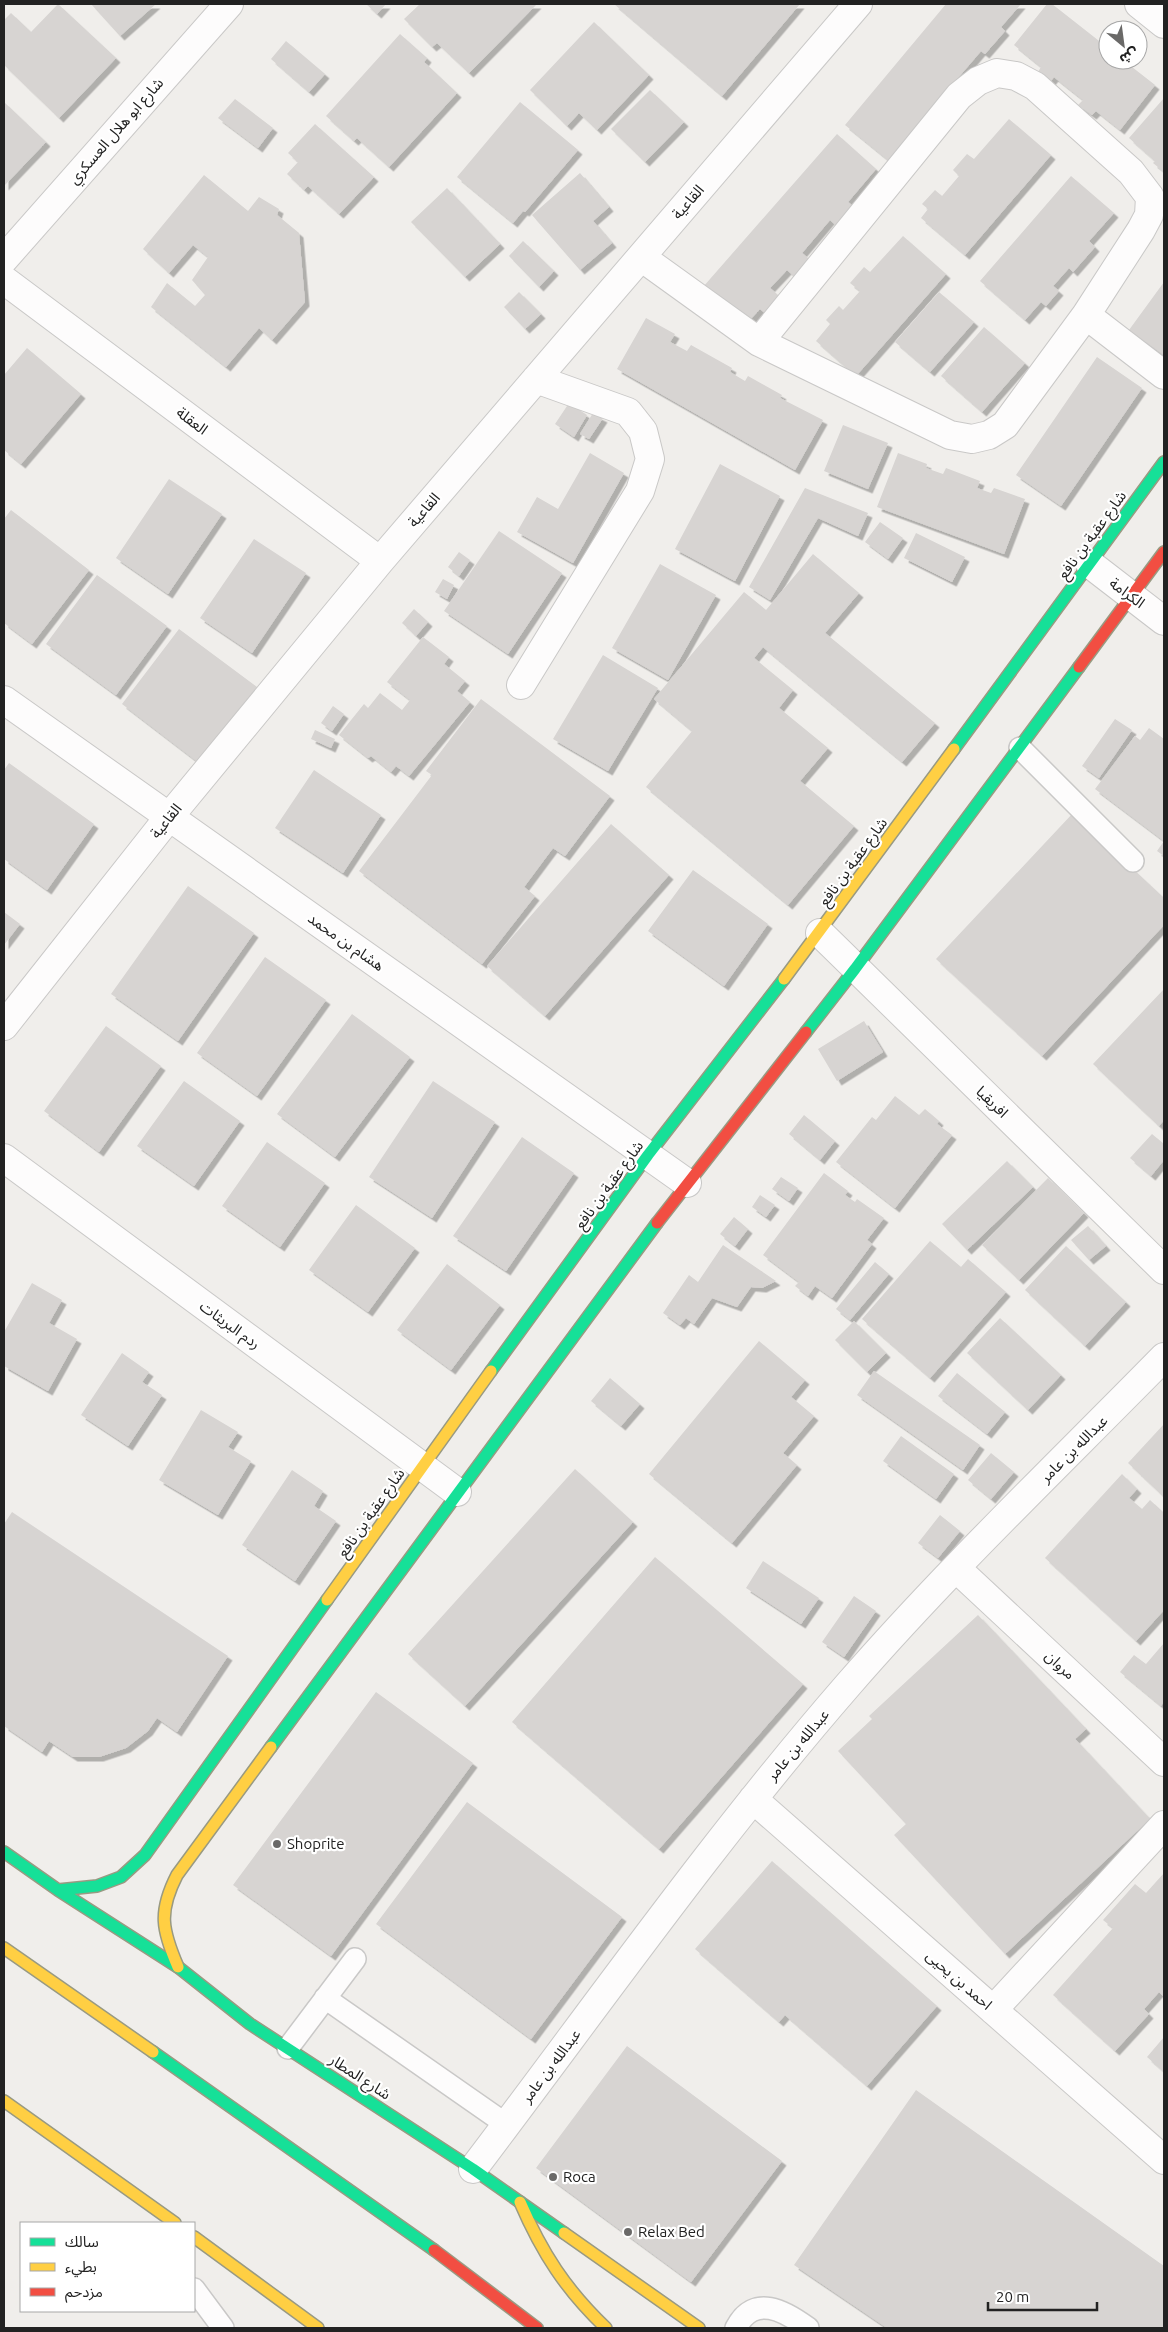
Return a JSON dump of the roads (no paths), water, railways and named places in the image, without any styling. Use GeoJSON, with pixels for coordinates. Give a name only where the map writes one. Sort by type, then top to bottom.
{"type":"FeatureCollection","features":[{"type":"Feature","properties":{"kind":"main road","name":"شارع عقبة بن نافع"},"geometry":{"type":"LineString","coordinates":[[58,1890],[97,1886],[121,1877],[145,1855],[422,1466],[648,1156],[820,933],[1164,462]]}},
{"type":"Feature","properties":{"kind":"main road"},"geometry":{"type":"LineString","coordinates":[[178,1967],[165,1938],[162,1915],[166,1894],[177,1876],[457,1492],[687,1183],[855,969],[1164,552]]}},
{"type":"Feature","properties":{"kind":"main road","name":"شارع المطار"},"geometry":{"type":"LineString","coordinates":[[4,1852],[58,1890],[178,1967],[250,2024],[473,2169],[699,2328]]}},
{"type":"Feature","properties":{"kind":"main road"},"geometry":{"type":"LineString","coordinates":[[4,1948],[424,2243],[537,2328]]}},
{"type":"Feature","properties":{"kind":"main road"},"geometry":{"type":"LineString","coordinates":[[4,2101],[154,2214],[173,2222]]}},
{"type":"Feature","properties":{"kind":"main road"},"geometry":{"type":"LineString","coordinates":[[520,2202],[538,2244],[559,2279],[578,2302],[606,2328]]}},
{"type":"Feature","properties":{"kind":"main road"},"geometry":{"type":"LineString","coordinates":[[195,2238],[318,2328]]}},
{"type":"Feature","properties":{"kind":"street","name":"شارع ابو هلال العسكري"},"geometry":{"type":"LineString","coordinates":[[4,259],[229,4]]}},
{"type":"Feature","properties":{"kind":"street","name":"القاعية"},"geometry":{"type":"LineString","coordinates":[[4,1026],[169,817],[380,561],[858,4]]}},
{"type":"Feature","properties":{"kind":"street"},"geometry":{"type":"LineString","coordinates":[[1139,4],[1164,24]]}},
{"type":"Feature","properties":{"kind":"street"},"geometry":{"type":"LineString","coordinates":[[641,257],[759,342],[950,436],[972,439],[989,435],[1005,425],[1086,315],[1149,215],[1150,197],[1131,172],[1035,86],[1016,76],[997,73],[978,81],[959,96],[759,342]]}},
{"type":"Feature","properties":{"kind":"street","name":"العقلة"},"geometry":{"type":"LineString","coordinates":[[4,280],[380,561]]}},
{"type":"Feature","properties":{"kind":"street"},"geometry":{"type":"LineString","coordinates":[[1086,315],[1164,374]]}},
{"type":"Feature","properties":{"kind":"street"},"geometry":{"type":"LineString","coordinates":[[521,685],[640,492],[650,458],[643,431],[628,412],[536,379]]}},
{"type":"Feature","properties":{"kind":"street","name":"الكرامة"},"geometry":{"type":"LineString","coordinates":[[1090,564],[1164,621]]}},
{"type":"Feature","properties":{"kind":"street","name":"هشام بن محمد"},"geometry":{"type":"LineString","coordinates":[[4,700],[687,1183]]}},
{"type":"Feature","properties":{"kind":"street","name":"افريقيا"},"geometry":{"type":"LineString","coordinates":[[820,933],[1164,1270]]}},
{"type":"Feature","properties":{"kind":"street","name":"ردم البريثات"},"geometry":{"type":"LineString","coordinates":[[4,1158],[457,1492]]}},
{"type":"Feature","properties":{"kind":"street","name":"عبدالله بن عامر"},"geometry":{"type":"LineString","coordinates":[[473,2169],[753,1799],[849,1684],[956,1568],[1164,1357]]}},
{"type":"Feature","properties":{"kind":"street","name":"مروان"},"geometry":{"type":"LineString","coordinates":[[956,1568],[1164,1762]]}},
{"type":"Feature","properties":{"kind":"street","name":"احمد بن يحيى"},"geometry":{"type":"LineString","coordinates":[[753,1799],[1164,2160]]}},
{"type":"Feature","properties":{"kind":"street"},"geometry":{"type":"LineString","coordinates":[[993,2010],[1164,1825]]}},
{"type":"Feature","properties":{"kind":"lane"},"geometry":{"type":"LineString","coordinates":[[1020,748],[1133,861]]}},
{"type":"Feature","properties":{"kind":"lane"},"geometry":{"type":"LineString","coordinates":[[288,2048],[355,1959]]}},
{"type":"Feature","properties":{"kind":"lane"},"geometry":{"type":"LineString","coordinates":[[325,1998],[506,2125]]}},
{"type":"Feature","properties":{"kind":"lane"},"geometry":{"type":"LineString","coordinates":[[195,2290],[223,2328]]}},
{"type":"Feature","properties":{"kind":"lane"},"geometry":{"type":"LineString","coordinates":[[736,2328],[741,2318],[750,2312],[763,2308],[789,2314],[808,2328]]}},
{"type":"Feature","properties":{"kind":"place","name":"Shoprite"},"geometry":{"type":"Point","coordinates":[277,1844]}},
{"type":"Feature","properties":{"kind":"place","name":"Roca"},"geometry":{"type":"Point","coordinates":[553,2177]}},
{"type":"Feature","properties":{"kind":"place","name":"Relax Bed"},"geometry":{"type":"Point","coordinates":[628,2232]}}]}
